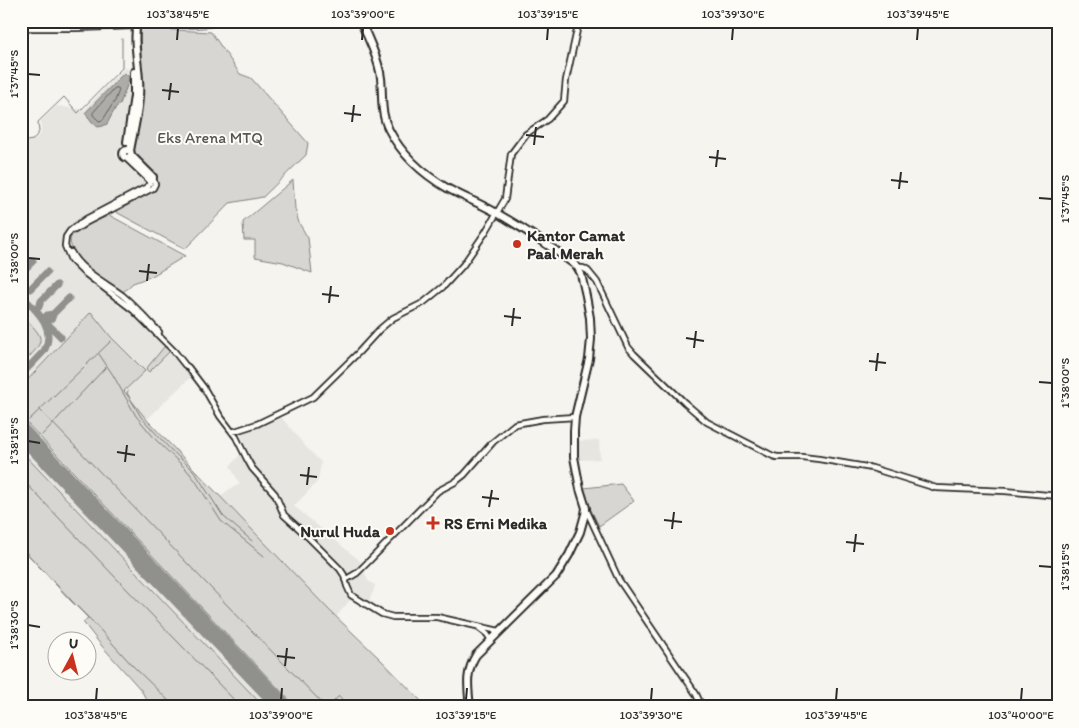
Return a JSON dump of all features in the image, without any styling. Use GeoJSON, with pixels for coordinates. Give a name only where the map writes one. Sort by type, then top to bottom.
{"type":"FeatureCollection","features":[{"type":"Feature","properties":{"kind":"highway"},"geometry":{"type":"LineString","coordinates":[[360,21],[380,72],[383,112],[386,123],[398,145],[410,160],[440,184],[497,214],[570,260],[578,268],[590,318],[590,359],[575,417],[574,432],[574,454],[580,489],[586,508],[580,532],[556,576],[476,655],[470,664],[468,687],[470,707]]}},
{"type":"Feature","properties":{"kind":"highway"},"geometry":{"type":"LineString","coordinates":[[134,23],[140,95],[128,154],[151,178]]}},
{"type":"Feature","properties":{"kind":"street"},"geometry":{"type":"LineString","coordinates":[[232,432],[257,424],[318,394],[385,325],[393,318],[423,302],[444,286],[463,265],[505,199],[511,154],[526,134],[548,119],[564,101],[566,80],[578,21]]}},
{"type":"Feature","properties":{"kind":"street"},"geometry":{"type":"LineString","coordinates":[[21,28],[76,28],[134,23]]}},
{"type":"Feature","properties":{"kind":"street"},"geometry":{"type":"LineString","coordinates":[[151,178],[155,184],[153,188],[87,221],[69,236],[68,245],[73,257],[122,295],[188,364],[188,367],[232,432],[252,468],[275,494],[284,515],[340,569],[351,594],[382,614],[393,617],[437,617],[499,632]]}},
{"type":"Feature","properties":{"kind":"street"},"geometry":{"type":"LineString","coordinates":[[578,268],[588,271],[597,282],[628,347],[634,354],[707,422],[773,456],[819,459],[872,468],[936,488],[1005,491],[1058,496]]}},
{"type":"Feature","properties":{"kind":"street"},"geometry":{"type":"LineString","coordinates":[[345,580],[357,573],[438,491],[464,475],[493,442],[515,424],[543,419],[575,417]]}},
{"type":"Feature","properties":{"kind":"street"},"geometry":{"type":"LineString","coordinates":[[586,508],[619,580],[696,694],[702,707]]}},
{"type":"Feature","properties":{"kind":"street"},"geometry":{"type":"LineString","coordinates":[[476,626],[491,640]]}},
{"type":"Feature","properties":{"kind":"shaded area"},"geometry":{"type":"Polygon","coordinates":[[[124,68],[131,71],[132,89],[122,146],[116,152],[117,158],[124,159],[146,181],[146,186],[78,221],[69,230],[64,248],[66,256],[75,266],[118,301],[118,307],[125,305],[172,352],[171,354],[192,376],[147,420],[220,497],[228,490],[240,484],[230,466],[239,456],[248,451],[240,434],[281,417],[321,462],[318,481],[294,506],[360,561],[368,581],[375,585],[369,600],[351,599],[336,617],[427,707],[159,707],[146,699],[141,690],[98,641],[98,630],[89,630],[83,622],[88,618],[21,547],[21,144],[33,141],[41,134],[41,121],[57,106],[84,110],[124,68]]]}},
{"type":"Feature","properties":{"kind":"shaded area"},"geometry":{"type":"Polygon","coordinates":[[[599,440],[600,459],[579,460],[579,441],[599,440]]]}},
{"type":"Feature","properties":{"kind":"green space"},"geometry":{"type":"Polygon","coordinates":[[[139,21],[209,21],[212,27],[176,28],[139,24],[139,21]]]}},
{"type":"Feature","properties":{"kind":"green space","name":"Eks Arena MTQ"},"geometry":{"type":"Polygon","coordinates":[[[139,28],[211,32],[240,74],[251,78],[308,143],[306,155],[263,197],[230,203],[185,249],[116,212],[156,187],[135,155],[133,148],[142,92],[139,28]]]}},
{"type":"Feature","properties":{"kind":"green space"},"geometry":{"type":"Polygon","coordinates":[[[293,180],[295,209],[299,223],[308,238],[312,273],[283,262],[255,257],[255,240],[244,240],[243,222],[293,180]]]}},
{"type":"Feature","properties":{"kind":"green space"},"geometry":{"type":"Polygon","coordinates":[[[109,215],[185,256],[152,276],[133,283],[122,293],[89,268],[70,244],[71,237],[77,231],[109,215]]]}},
{"type":"Feature","properties":{"kind":"green space"},"geometry":{"type":"Polygon","coordinates":[[[91,312],[111,337],[145,371],[124,391],[147,420],[329,610],[427,707],[296,707],[21,417],[21,387],[91,312]]]}},
{"type":"Feature","properties":{"kind":"green space"},"geometry":{"type":"Polygon","coordinates":[[[21,314],[35,329],[40,340],[35,350],[21,365],[21,314]]]}},
{"type":"Feature","properties":{"kind":"green space"},"geometry":{"type":"Polygon","coordinates":[[[167,346],[171,350],[149,372],[146,369],[164,347],[167,346]]]}},
{"type":"Feature","properties":{"kind":"green space"},"geometry":{"type":"Polygon","coordinates":[[[21,451],[264,707],[159,707],[146,699],[141,690],[98,641],[98,630],[89,630],[83,622],[88,618],[21,547],[21,451]]]}},
{"type":"Feature","properties":{"kind":"green space"},"geometry":{"type":"Polygon","coordinates":[[[621,484],[634,501],[599,526],[590,508],[584,488],[621,484]]]}},
{"type":"Feature","properties":{"kind":"water"},"geometry":{"type":"Polygon","coordinates":[[[124,73],[129,77],[120,104],[116,107],[107,124],[98,127],[85,113],[124,73]]]}},
{"type":"Feature","properties":{"kind":"waterway"},"geometry":{"type":"LineString","coordinates":[[21,142],[33,140],[39,132],[38,122],[64,97],[78,113],[122,68],[122,39]]}},
{"type":"Feature","properties":{"kind":"waterway"},"geometry":{"type":"LineString","coordinates":[[29,420],[111,341]]}},
{"type":"Feature","properties":{"kind":"waterway"},"geometry":{"type":"LineString","coordinates":[[99,354],[136,416],[156,440],[195,480],[221,521],[264,556]]}},
{"type":"Feature","properties":{"kind":"waterway"},"geometry":{"type":"LineString","coordinates":[[42,435],[106,367]]}},
{"type":"Feature","properties":{"kind":"waterway"},"geometry":{"type":"LineString","coordinates":[[128,391],[127,393],[141,417],[169,448],[194,471],[223,516],[252,541]]}},
{"type":"Feature","properties":{"kind":"waterway"},"geometry":{"type":"LineString","coordinates":[[40,410],[326,707]]}},
{"type":"Feature","properties":{"kind":"waterway"},"geometry":{"type":"LineString","coordinates":[[21,478],[241,707]]}},
{"type":"Feature","properties":{"kind":"waterway"},"geometry":{"type":"LineString","coordinates":[[21,547],[132,665],[175,707]]}},
{"type":"Feature","properties":{"kind":"waterway"},"geometry":{"type":"LineString","coordinates":[[328,707],[339,696],[349,707]]}},
{"type":"Feature","properties":{"kind":"taxiway"},"geometry":{"type":"LineString","coordinates":[[21,245],[25,242]]}},
{"type":"Feature","properties":{"kind":"taxiway"},"geometry":{"type":"LineString","coordinates":[[21,273],[33,261]]}},
{"type":"Feature","properties":{"kind":"taxiway"},"geometry":{"type":"LineString","coordinates":[[30,289],[47,272]]}},
{"type":"Feature","properties":{"kind":"taxiway"},"geometry":{"type":"LineString","coordinates":[[35,309],[39,307],[41,301],[57,285]]}},
{"type":"Feature","properties":{"kind":"taxiway"},"geometry":{"type":"LineString","coordinates":[[21,295],[43,320],[48,335],[44,351],[21,375]]}},
{"type":"Feature","properties":{"kind":"taxiway"},"geometry":{"type":"LineString","coordinates":[[53,314],[69,298]]}},
{"type":"Feature","properties":{"kind":"taxiway"},"geometry":{"type":"LineString","coordinates":[[45,322],[46,321],[48,321],[52,318],[53,314],[47,315],[44,319],[46,322],[61,337]]}},
{"type":"Feature","properties":{"kind":"runway"},"geometry":{"type":"LineString","coordinates":[[21,432],[283,707]]}},
{"type":"Feature","properties":{"kind":"place","name":"Kantor Camat Paal Merah"},"geometry":{"type":"Point","coordinates":[517,244]}},
{"type":"Feature","properties":{"kind":"place","name":"RS Erni Medika"},"geometry":{"type":"Point","coordinates":[433,523]}},
{"type":"Feature","properties":{"kind":"place","name":"Nurul Huda"},"geometry":{"type":"Point","coordinates":[390,531]}}]}
